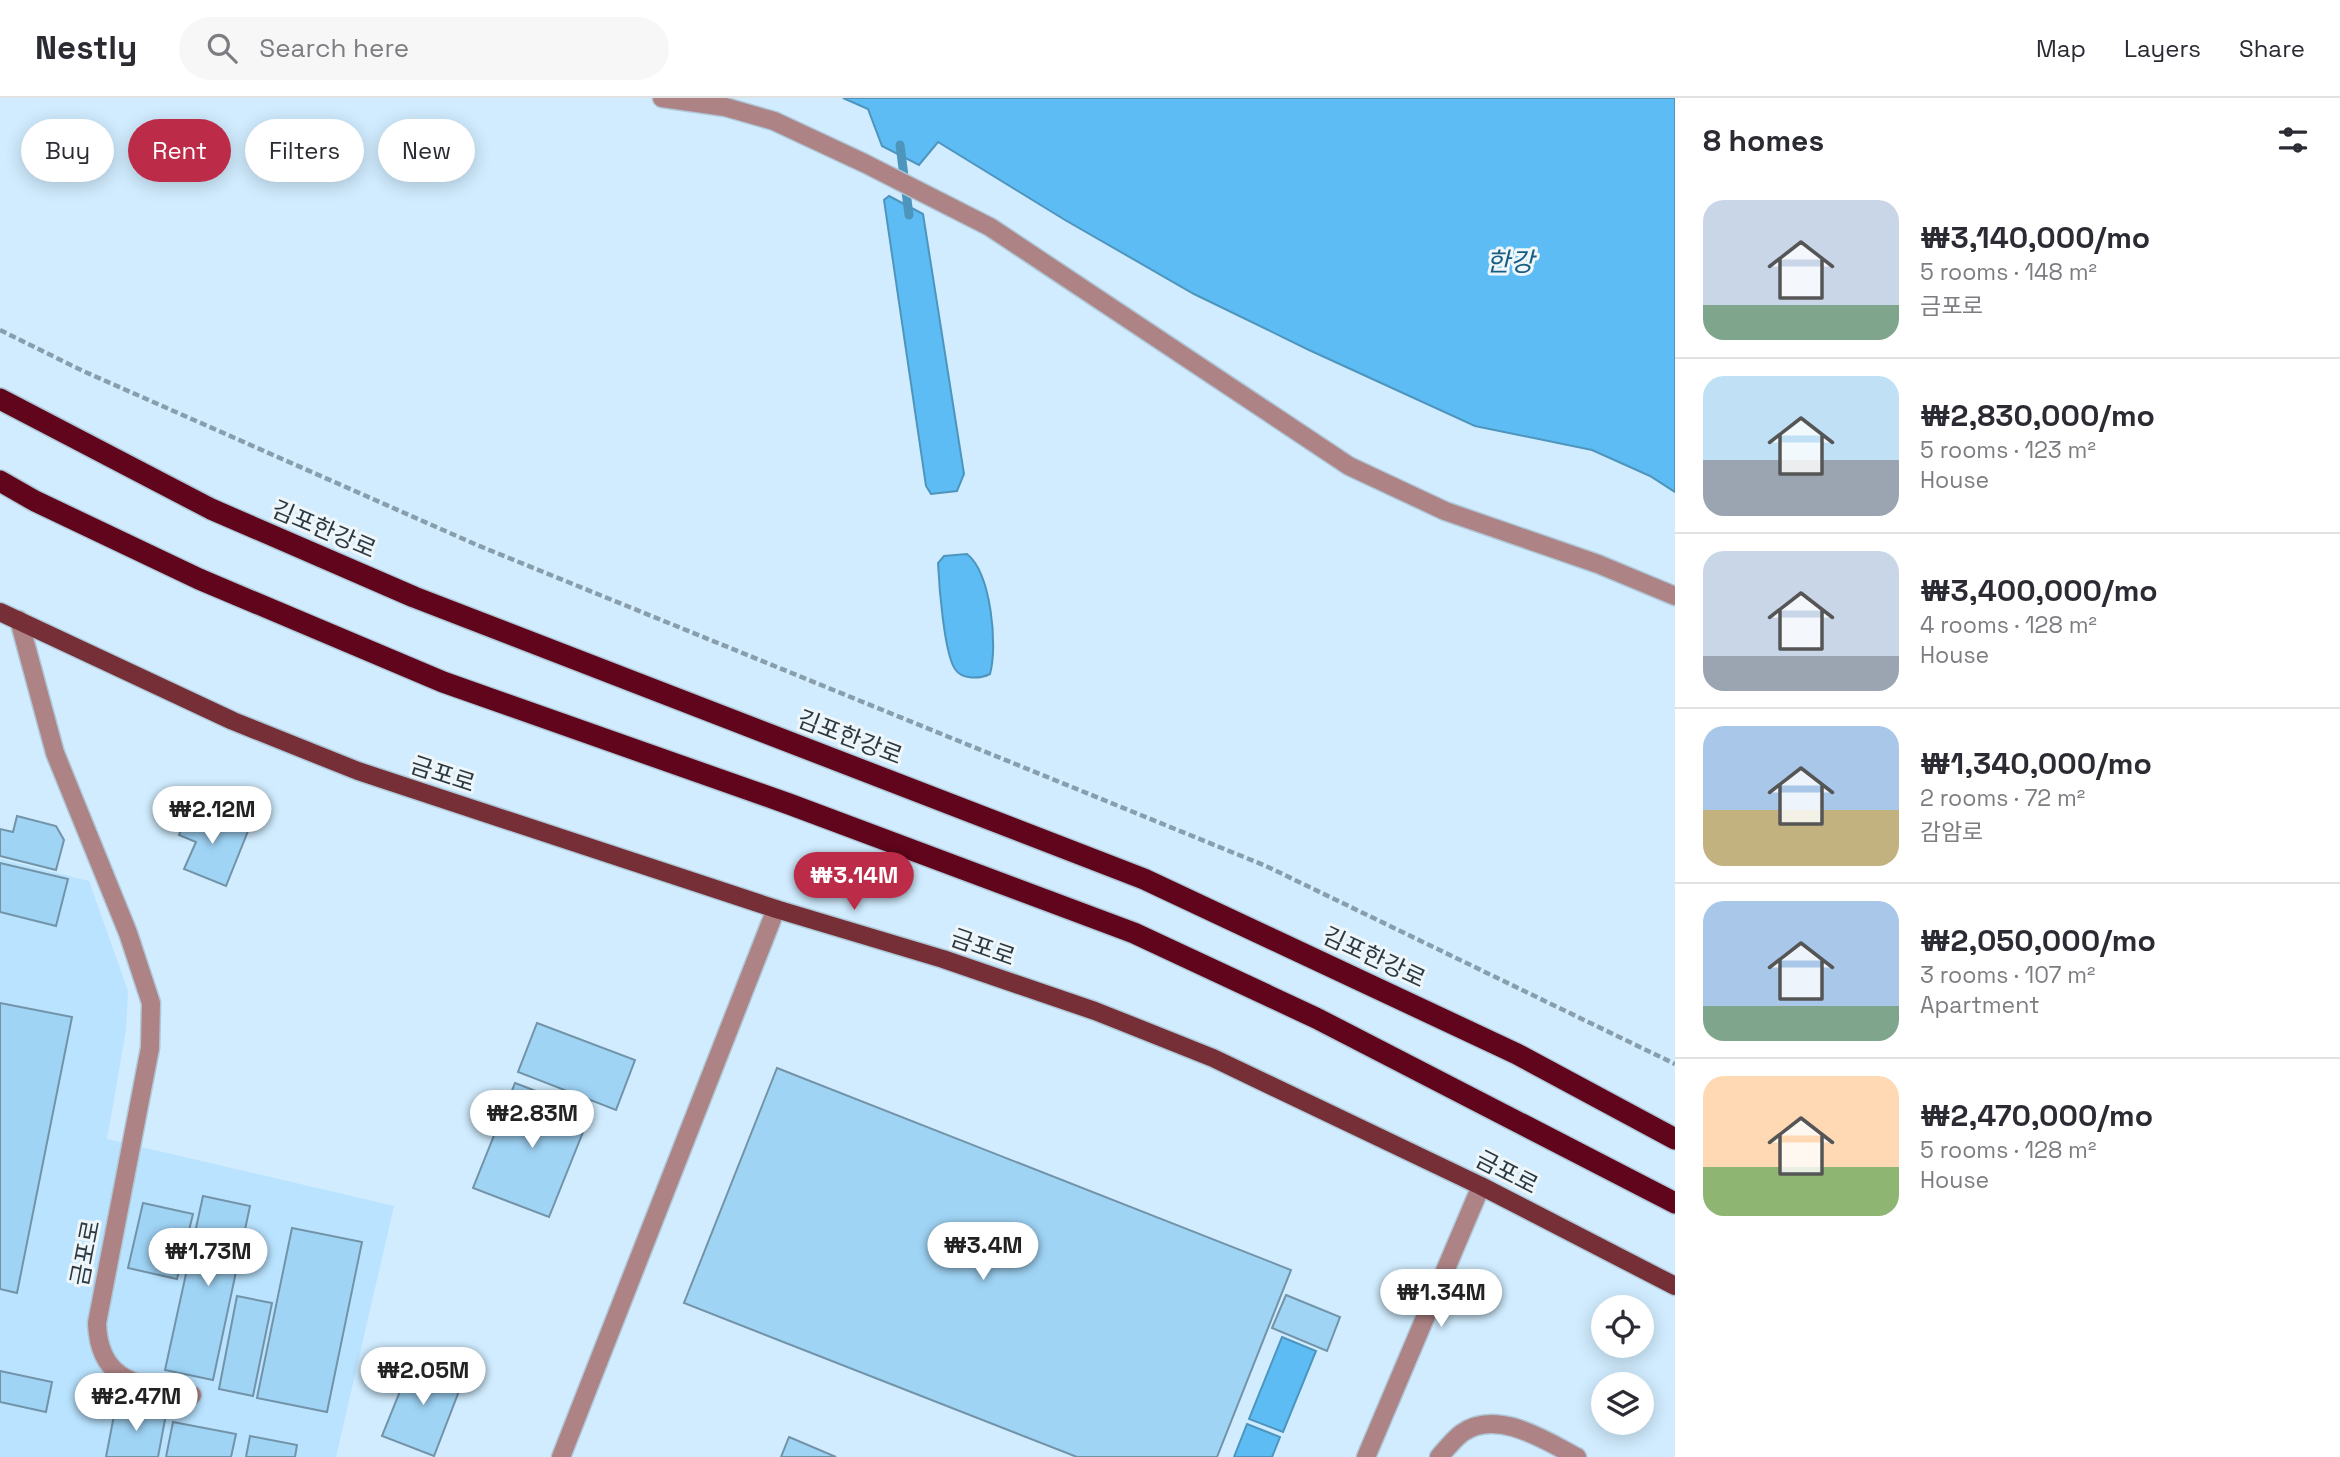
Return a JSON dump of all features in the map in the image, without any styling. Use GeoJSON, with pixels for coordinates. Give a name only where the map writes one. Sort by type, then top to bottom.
{"type":"FeatureCollection","features":[{"type":"Feature","properties":{"kind":"highway","name":"김포한강로"},"geometry":{"type":"LineString","coordinates":[[0,399],[211,509],[414,597],[1144,879],[1517,1054],[1675,1139]]}},
{"type":"Feature","properties":{"kind":"highway"},"geometry":{"type":"LineString","coordinates":[[0,481],[35,501],[199,579],[430,677],[590,736],[789,804],[1134,933],[1316,1018],[1675,1203]]}},
{"type":"Feature","properties":{"kind":"main road","name":"금포로"},"geometry":{"type":"LineString","coordinates":[[0,612],[233,721],[358,771],[776,909],[943,959],[1095,1011],[1213,1058],[1481,1186],[1675,1286]]}},
{"type":"Feature","properties":{"kind":"street"},"geometry":{"type":"LineString","coordinates":[[662,98],[725,107],[774,121],[927,195],[990,227],[1370,476],[1445,510],[1598,564],[1675,596]]}},
{"type":"Feature","properties":{"kind":"street","name":"금포로"},"geometry":{"type":"LineString","coordinates":[[19,620],[55,753],[128,933],[152,1015],[150,1048],[97,1323],[97,1341],[111,1368],[121,1377],[135,1383],[192,1395]]}},
{"type":"Feature","properties":{"kind":"street"},"geometry":{"type":"LineString","coordinates":[[561,1457],[776,909]]}},
{"type":"Feature","properties":{"kind":"street"},"geometry":{"type":"LineString","coordinates":[[1366,1457],[1481,1186]]}},
{"type":"Feature","properties":{"kind":"street"},"geometry":{"type":"LineString","coordinates":[[1439,1457],[1463,1432],[1488,1424],[1525,1430],[1577,1457]]}},
{"type":"Feature","properties":{"kind":"path"},"geometry":{"type":"LineString","coordinates":[[0,330],[83,371],[477,545],[1266,866],[1675,1065]]}},
{"type":"Feature","properties":{"kind":"shaded area"},"geometry":{"type":"Polygon","coordinates":[[[0,859],[89,881],[128,991],[126,1030],[107,1139],[394,1206],[336,1457],[0,1457],[0,859]]]}},
{"type":"Feature","properties":{"kind":"water","name":"한강"},"geometry":{"type":"Polygon","coordinates":[[[843,98],[1675,98],[1675,492],[1650,476],[1592,450],[1475,426],[1309,350],[1194,294],[1065,220],[938,142],[919,165],[882,146],[868,109],[843,98]]]}},
{"type":"Feature","properties":{"kind":"water"},"geometry":{"type":"Polygon","coordinates":[[[889,196],[923,214],[964,474],[957,491],[931,494],[926,486],[884,200],[889,196]]]}},
{"type":"Feature","properties":{"kind":"water"},"geometry":{"type":"Polygon","coordinates":[[[967,554],[982,577],[993,628],[990,674],[976,678],[958,673],[951,661],[945,634],[938,563],[944,556],[967,554]]]}},
{"type":"Feature","properties":{"kind":"water"},"geometry":{"type":"Polygon","coordinates":[[[1282,1337],[1316,1351],[1283,1432],[1249,1419],[1282,1337]]]}},
{"type":"Feature","properties":{"kind":"water"},"geometry":{"type":"Polygon","coordinates":[[[1247,1424],[1280,1437],[1272,1457],[1234,1457],[1247,1424]]]}},
{"type":"Feature","properties":{"kind":"building"},"geometry":{"type":"Polygon","coordinates":[[[191,808],[248,831],[226,886],[184,869],[196,842],[179,835],[191,808]]]}},
{"type":"Feature","properties":{"kind":"building"},"geometry":{"type":"Polygon","coordinates":[[[17,816],[56,826],[64,840],[56,870],[0,856],[0,829],[13,832],[17,816]]]}},
{"type":"Feature","properties":{"kind":"building"},"geometry":{"type":"Polygon","coordinates":[[[0,863],[68,879],[56,926],[0,912],[0,863]]]}},
{"type":"Feature","properties":{"kind":"building"},"geometry":{"type":"Polygon","coordinates":[[[0,1003],[72,1017],[17,1293],[0,1289],[0,1003]]]}},
{"type":"Feature","properties":{"kind":"building"},"geometry":{"type":"Polygon","coordinates":[[[537,1023],[635,1060],[616,1110],[518,1072],[537,1023]]]}},
{"type":"Feature","properties":{"kind":"building"},"geometry":{"type":"Polygon","coordinates":[[[777,1068],[1291,1270],[1217,1457],[1077,1457],[684,1303],[777,1068]]]}},
{"type":"Feature","properties":{"kind":"building"},"geometry":{"type":"Polygon","coordinates":[[[515,1083],[591,1112],[549,1217],[473,1188],[515,1083]]]}},
{"type":"Feature","properties":{"kind":"building"},"geometry":{"type":"Polygon","coordinates":[[[203,1196],[250,1206],[213,1380],[165,1370],[203,1196]]]}},
{"type":"Feature","properties":{"kind":"building"},"geometry":{"type":"Polygon","coordinates":[[[143,1203],[193,1214],[177,1279],[128,1268],[143,1203]]]}},
{"type":"Feature","properties":{"kind":"building"},"geometry":{"type":"Polygon","coordinates":[[[292,1228],[362,1242],[327,1412],[257,1398],[292,1228]]]}},
{"type":"Feature","properties":{"kind":"building"},"geometry":{"type":"Polygon","coordinates":[[[1286,1295],[1340,1317],[1327,1351],[1272,1328],[1286,1295]]]}},
{"type":"Feature","properties":{"kind":"building"},"geometry":{"type":"Polygon","coordinates":[[[237,1296],[272,1303],[253,1396],[219,1389],[237,1296]]]}},
{"type":"Feature","properties":{"kind":"building"},"geometry":{"type":"Polygon","coordinates":[[[413,1359],[464,1378],[434,1456],[382,1436],[413,1359]]]}},
{"type":"Feature","properties":{"kind":"building"},"geometry":{"type":"Polygon","coordinates":[[[0,1371],[52,1382],[46,1412],[0,1402],[0,1371]]]}},
{"type":"Feature","properties":{"kind":"building"},"geometry":{"type":"Polygon","coordinates":[[[116,1405],[166,1414],[158,1457],[106,1457],[116,1405]]]}},
{"type":"Feature","properties":{"kind":"building"},"geometry":{"type":"Polygon","coordinates":[[[173,1422],[236,1434],[231,1457],[166,1457],[173,1422]]]}},
{"type":"Feature","properties":{"kind":"building"},"geometry":{"type":"Polygon","coordinates":[[[250,1436],[297,1445],[295,1457],[246,1457],[250,1436]]]}},
{"type":"Feature","properties":{"kind":"building"},"geometry":{"type":"Polygon","coordinates":[[[789,1437],[836,1457],[781,1457],[789,1437]]]}},
{"type":"Feature","properties":{"kind":"waterway"},"geometry":{"type":"LineString","coordinates":[[900,145],[909,215]]}}]}
